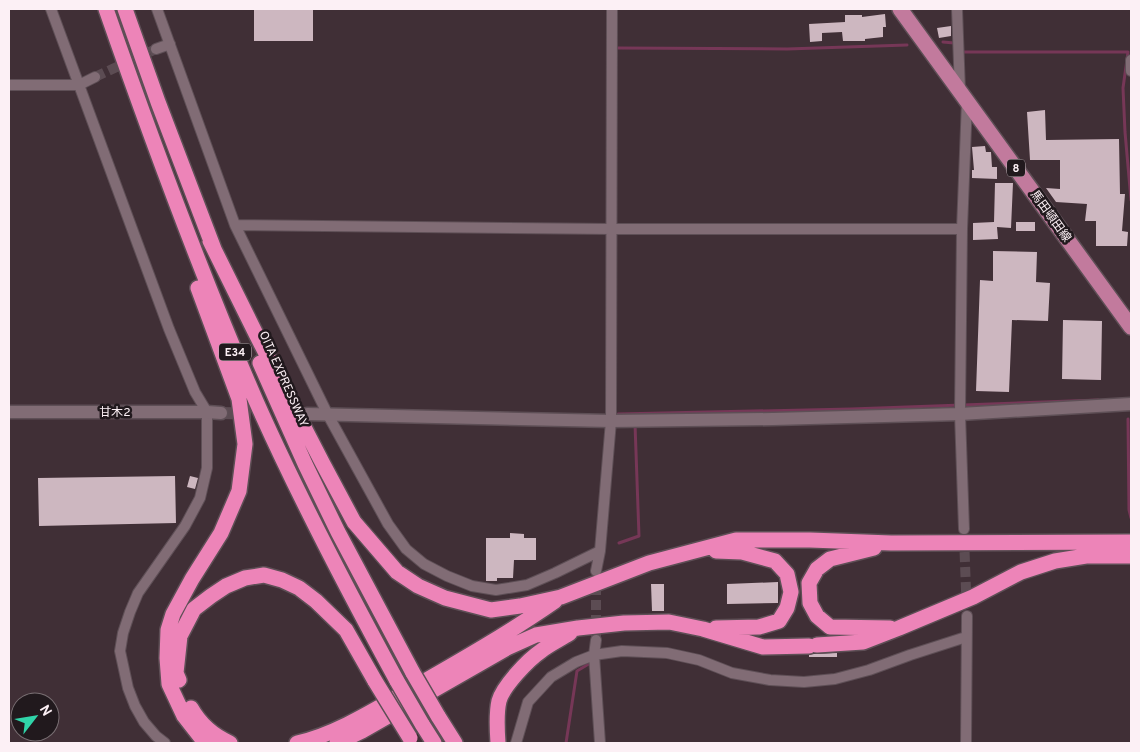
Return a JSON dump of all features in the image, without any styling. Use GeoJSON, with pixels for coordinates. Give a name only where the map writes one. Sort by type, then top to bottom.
{"type":"FeatureCollection","features":[{"type":"Feature","properties":{"kind":"highway","name":"E34"},"geometry":{"type":"LineString","coordinates":[[106,9],[192,247],[257,402],[322,540],[397,680],[434,743]]}},
{"type":"Feature","properties":{"kind":"highway","name":"OITA EXPRESSWAY"},"geometry":{"type":"LineString","coordinates":[[125,9],[210,241],[246,330],[306,464],[338,532],[413,673],[455,743]]}},
{"type":"Feature","properties":{"kind":"highway"},"geometry":{"type":"LineString","coordinates":[[141,108],[184,249],[239,399],[245,444],[239,491],[221,533],[192,579],[173,614],[168,630],[167,658],[170,684],[184,716],[202,739],[208,743]]}},
{"type":"Feature","properties":{"kind":"highway"},"geometry":{"type":"LineString","coordinates":[[210,241],[354,522],[398,572],[418,586],[445,598],[491,610],[520,606],[561,597],[648,563],[736,540],[810,540],[891,544],[1131,542]]}},
{"type":"Feature","properties":{"kind":"highway"},"geometry":{"type":"LineString","coordinates":[[891,544],[830,559],[817,569],[809,583],[810,603],[817,616],[830,627],[900,628]]}},
{"type":"Feature","properties":{"kind":"highway"},"geometry":{"type":"LineString","coordinates":[[702,550],[742,552],[775,561],[787,574],[790,592],[787,608],[779,621],[759,627],[703,628]]}},
{"type":"Feature","properties":{"kind":"highway"},"geometry":{"type":"LineString","coordinates":[[337,743],[362,731],[507,648],[536,635],[624,623],[669,622],[703,628],[763,647],[813,646],[862,642],[973,597],[1021,572],[1055,561],[1086,556],[1131,556]]}},
{"type":"Feature","properties":{"kind":"highway"},"geometry":{"type":"LineString","coordinates":[[230,743],[218,737],[196,718],[184,697],[176,673],[180,636],[194,609],[211,596],[226,586],[245,578],[264,575],[282,580],[299,588],[346,630],[411,741]]}},
{"type":"Feature","properties":{"kind":"highway"},"geometry":{"type":"LineString","coordinates":[[297,743],[316,738],[371,712],[503,636],[561,597]]}},
{"type":"Feature","properties":{"kind":"highway"},"geometry":{"type":"LineString","coordinates":[[498,743],[497,713],[500,698],[507,686],[516,674],[540,651],[578,628]]}},
{"type":"Feature","properties":{"kind":"main road","name":"馬田頓田線"},"geometry":{"type":"LineString","coordinates":[[900,9],[1131,327]]}},
{"type":"Feature","properties":{"kind":"street"},"geometry":{"type":"LineString","coordinates":[[51,9],[169,329],[195,392],[206,412],[208,468],[200,498],[184,526],[138,593],[123,632],[120,652],[128,688],[135,706],[144,722],[165,743]]}},
{"type":"Feature","properties":{"kind":"street"},"geometry":{"type":"LineString","coordinates":[[157,9],[235,225],[328,415],[388,524],[406,549],[424,564],[446,576],[472,586],[496,590],[527,584],[555,573],[600,551]]}},
{"type":"Feature","properties":{"kind":"street"},"geometry":{"type":"LineString","coordinates":[[596,571],[600,551],[611,421],[612,9]]}},
{"type":"Feature","properties":{"kind":"street"},"geometry":{"type":"LineString","coordinates":[[957,9],[963,96],[960,414],[964,529]]}},
{"type":"Feature","properties":{"kind":"street"},"geometry":{"type":"LineString","coordinates":[[156,48],[170,44]]}},
{"type":"Feature","properties":{"kind":"street"},"geometry":{"type":"LineString","coordinates":[[1131,60],[1131,71]]}},
{"type":"Feature","properties":{"kind":"street"},"geometry":{"type":"LineString","coordinates":[[9,85],[79,85],[94,77]]}},
{"type":"Feature","properties":{"kind":"street"},"geometry":{"type":"LineString","coordinates":[[235,225],[612,229],[962,229]]}},
{"type":"Feature","properties":{"kind":"street"},"geometry":{"type":"LineString","coordinates":[[307,414],[611,421],[773,420],[960,414],[1131,404]]}},
{"type":"Feature","properties":{"kind":"street","name":"甘木2"},"geometry":{"type":"LineString","coordinates":[[9,412],[221,413]]}},
{"type":"Feature","properties":{"kind":"street"},"geometry":{"type":"LineString","coordinates":[[966,743],[967,616]]}},
{"type":"Feature","properties":{"kind":"street"},"geometry":{"type":"LineString","coordinates":[[516,743],[528,702],[551,677],[576,662],[594,656],[622,651],[667,653],[699,660],[732,673],[770,680],[804,682],[835,679],[869,670],[966,637]]}},
{"type":"Feature","properties":{"kind":"street"},"geometry":{"type":"LineString","coordinates":[[596,640],[594,656],[600,743]]}},
{"type":"Feature","properties":{"kind":"building"},"geometry":{"type":"Polygon","coordinates":[[[254,9],[313,9],[313,41],[254,41],[254,9]]]}},
{"type":"Feature","properties":{"kind":"building"},"geometry":{"type":"Polygon","coordinates":[[[885,14],[886,27],[883,27],[883,37],[865,39],[865,41],[843,41],[842,32],[822,33],[822,41],[810,42],[809,24],[845,22],[845,15],[862,15],[862,17],[885,14]]]}},
{"type":"Feature","properties":{"kind":"building"},"geometry":{"type":"Polygon","coordinates":[[[951,26],[951,36],[939,38],[937,28],[951,26]]]}},
{"type":"Feature","properties":{"kind":"building"},"geometry":{"type":"Polygon","coordinates":[[[1045,110],[1046,140],[1119,139],[1120,194],[1125,194],[1122,231],[1128,232],[1127,246],[1096,246],[1096,221],[1085,221],[1087,204],[1056,202],[1046,188],[1060,189],[1060,160],[1030,160],[1027,112],[1045,110]]]}},
{"type":"Feature","properties":{"kind":"building"},"geometry":{"type":"Polygon","coordinates":[[[985,146],[986,152],[991,152],[992,167],[997,167],[997,179],[972,178],[972,170],[974,170],[972,147],[985,146]]]}},
{"type":"Feature","properties":{"kind":"building"},"geometry":{"type":"Polygon","coordinates":[[[995,183],[1013,183],[1011,228],[997,227],[998,239],[973,240],[973,223],[994,222],[995,183]]]}},
{"type":"Feature","properties":{"kind":"building"},"geometry":{"type":"Polygon","coordinates":[[[1016,222],[1035,222],[1035,231],[1016,231],[1016,222]]]}},
{"type":"Feature","properties":{"kind":"building"},"geometry":{"type":"Polygon","coordinates":[[[993,251],[1037,252],[1036,282],[1050,283],[1048,321],[1012,320],[1009,392],[976,391],[980,280],[993,281],[993,251]]]}},
{"type":"Feature","properties":{"kind":"building"},"geometry":{"type":"Polygon","coordinates":[[[1063,320],[1102,321],[1101,380],[1062,379],[1063,320]]]}},
{"type":"Feature","properties":{"kind":"building"},"geometry":{"type":"Polygon","coordinates":[[[175,476],[176,523],[39,526],[38,478],[175,476]]]}},
{"type":"Feature","properties":{"kind":"building"},"geometry":{"type":"Polygon","coordinates":[[[190,476],[198,478],[195,489],[187,487],[190,476]]]}},
{"type":"Feature","properties":{"kind":"building"},"geometry":{"type":"Polygon","coordinates":[[[510,533],[524,534],[524,538],[536,538],[536,560],[514,560],[513,578],[497,578],[497,581],[486,581],[486,538],[510,538],[510,533]]]}},
{"type":"Feature","properties":{"kind":"building"},"geometry":{"type":"Polygon","coordinates":[[[778,582],[778,603],[727,604],[727,584],[778,582]]]}},
{"type":"Feature","properties":{"kind":"building"},"geometry":{"type":"Polygon","coordinates":[[[651,584],[664,584],[664,611],[652,611],[651,584]]]}},
{"type":"Feature","properties":{"kind":"building"},"geometry":{"type":"Polygon","coordinates":[[[837,653],[837,657],[809,657],[809,655],[814,654],[837,653]]]}},
{"type":"Feature","properties":{"kind":"waterway"},"geometry":{"type":"LineString","coordinates":[[943,42],[955,44]]}},
{"type":"Feature","properties":{"kind":"waterway"},"geometry":{"type":"LineString","coordinates":[[618,48],[787,49],[907,45]]}},
{"type":"Feature","properties":{"kind":"waterway"},"geometry":{"type":"LineString","coordinates":[[961,52],[1128,52],[1123,88],[1131,200]]}},
{"type":"Feature","properties":{"kind":"waterway"},"geometry":{"type":"LineString","coordinates":[[618,414],[851,409],[1098,400]]}},
{"type":"Feature","properties":{"kind":"waterway"},"geometry":{"type":"LineString","coordinates":[[1128,419],[1129,510],[1131,518]]}},
{"type":"Feature","properties":{"kind":"waterway"},"geometry":{"type":"LineString","coordinates":[[619,543],[639,536],[635,424]]}},
{"type":"Feature","properties":{"kind":"waterway"},"geometry":{"type":"LineString","coordinates":[[566,743],[577,671],[592,662]]}},
{"type":"Feature","properties":{"kind":"tunnel"},"geometry":{"type":"LineString","coordinates":[[95,77],[156,49]]}},
{"type":"Feature","properties":{"kind":"tunnel"},"geometry":{"type":"LineString","coordinates":[[221,413],[291,414]]}},
{"type":"Feature","properties":{"kind":"tunnel"},"geometry":{"type":"LineString","coordinates":[[964,537],[967,616]]}},
{"type":"Feature","properties":{"kind":"tunnel"},"geometry":{"type":"LineString","coordinates":[[596,578],[596,640]]}}]}
